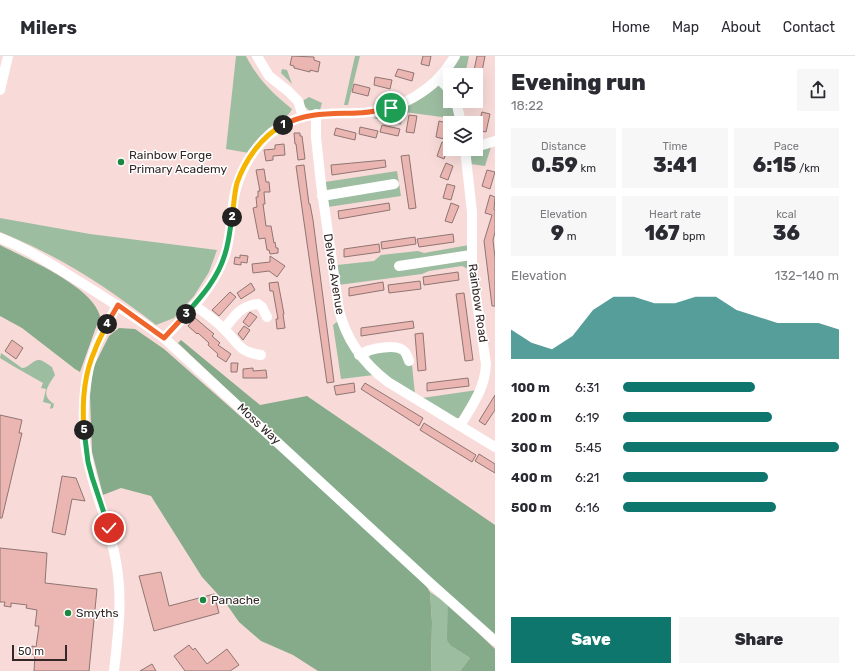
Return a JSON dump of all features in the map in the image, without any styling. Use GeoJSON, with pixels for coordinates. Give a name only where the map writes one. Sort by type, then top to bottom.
{"type":"FeatureCollection","features":[{"type":"Feature","properties":{"kind":"street"},"geometry":{"type":"LineString","coordinates":[[0,90],[8,56]]}},
{"type":"Feature","properties":{"kind":"street"},"geometry":{"type":"LineString","coordinates":[[257,56],[270,76],[298,101],[303,116]]}},
{"type":"Feature","properties":{"kind":"street"},"geometry":{"type":"LineString","coordinates":[[164,338],[194,305],[216,275],[225,255],[237,184],[245,167],[257,149],[270,134],[286,123],[303,116],[316,114],[358,113],[391,108],[417,96],[429,88],[438,79],[455,56]]}},
{"type":"Feature","properties":{"kind":"street"},"geometry":{"type":"LineString","coordinates":[[438,79],[443,84]]}},
{"type":"Feature","properties":{"kind":"street","name":"Delves Avenue"},"geometry":{"type":"LineString","coordinates":[[316,114],[316,137],[322,196],[339,310],[343,325],[359,355],[372,369],[388,382],[495,447]]}},
{"type":"Feature","properties":{"kind":"street"},"geometry":{"type":"LineString","coordinates":[[483,145],[495,141]]}},
{"type":"Feature","properties":{"kind":"street","name":"Rainbow Road"},"geometry":{"type":"LineString","coordinates":[[460,426],[480,391],[485,373],[484,352],[472,269],[472,212],[466,156]]}},
{"type":"Feature","properties":{"kind":"street"},"geometry":{"type":"LineString","coordinates":[[322,196],[394,184]]}},
{"type":"Feature","properties":{"kind":"street","name":"Moss Way"},"geometry":{"type":"LineString","coordinates":[[0,238],[34,254],[118,305],[164,338],[250,415],[495,642]]}},
{"type":"Feature","properties":{"kind":"street"},"geometry":{"type":"LineString","coordinates":[[399,266],[471,255]]}},
{"type":"Feature","properties":{"kind":"street"},"geometry":{"type":"LineString","coordinates":[[224,329],[235,315],[247,306],[258,304],[262,306],[267,317]]}},
{"type":"Feature","properties":{"kind":"street"},"geometry":{"type":"LineString","coordinates":[[114,671],[120,606],[118,574],[109,528],[88,462],[83,410],[86,382],[94,350],[118,305]]}},
{"type":"Feature","properties":{"kind":"street"},"geometry":{"type":"LineString","coordinates":[[194,305],[224,329],[244,350],[261,355]]}},
{"type":"Feature","properties":{"kind":"street"},"geometry":{"type":"LineString","coordinates":[[359,355],[378,348],[397,347],[406,352],[409,361]]}},
{"type":"Feature","properties":{"kind":"green space"},"geometry":{"type":"Polygon","coordinates":[[[236,56],[246,56],[250,64],[266,85],[292,109],[285,117],[264,134],[249,153],[226,149],[236,56]]]}},
{"type":"Feature","properties":{"kind":"green space"},"geometry":{"type":"Polygon","coordinates":[[[355,56],[360,56],[348,105],[344,105],[355,56]]]}},
{"type":"Feature","properties":{"kind":"green space"},"geometry":{"type":"Polygon","coordinates":[[[459,56],[469,56],[466,68],[452,68],[459,56]]]}},
{"type":"Feature","properties":{"kind":"green space"},"geometry":{"type":"Polygon","coordinates":[[[282,69],[287,70],[292,84],[281,73],[282,69]]]}},
{"type":"Feature","properties":{"kind":"green space"},"geometry":{"type":"Polygon","coordinates":[[[443,81],[443,108],[454,108],[456,116],[443,117],[404,112],[401,125],[373,118],[424,97],[443,81]]]}},
{"type":"Feature","properties":{"kind":"green space"},"geometry":{"type":"Polygon","coordinates":[[[309,97],[322,103],[320,110],[310,111],[303,105],[304,100],[309,97]]]}},
{"type":"Feature","properties":{"kind":"green space"},"geometry":{"type":"Polygon","coordinates":[[[491,147],[485,166],[471,164],[470,158],[471,156],[483,156],[483,149],[491,147]]]}},
{"type":"Feature","properties":{"kind":"green space"},"geometry":{"type":"Polygon","coordinates":[[[397,171],[401,196],[328,207],[325,182],[397,171]]]}},
{"type":"Feature","properties":{"kind":"green space"},"geometry":{"type":"Polygon","coordinates":[[[0,218],[90,234],[217,250],[209,272],[194,296],[174,318],[156,325],[129,304],[72,267],[37,248],[0,232],[0,218]]]}},
{"type":"Feature","properties":{"kind":"green space"},"geometry":{"type":"Polygon","coordinates":[[[0,245],[57,274],[85,294],[95,305],[100,316],[80,372],[22,328],[0,316],[0,245]]]}},
{"type":"Feature","properties":{"kind":"green space"},"geometry":{"type":"Polygon","coordinates":[[[469,245],[468,269],[462,266],[429,271],[422,274],[338,285],[337,265],[374,261],[381,255],[418,251],[424,253],[469,245]]]}},
{"type":"Feature","properties":{"kind":"green space"},"geometry":{"type":"Polygon","coordinates":[[[338,321],[369,358],[373,353],[401,351],[408,365],[412,365],[415,394],[382,374],[341,379],[333,325],[338,321]]]}},
{"type":"Feature","properties":{"kind":"green space"},"geometry":{"type":"Polygon","coordinates":[[[119,328],[135,329],[164,349],[298,467],[425,584],[430,592],[432,622],[431,671],[318,671],[293,655],[261,641],[239,622],[225,602],[202,577],[151,496],[121,488],[103,495],[92,452],[90,396],[93,368],[109,336],[119,328]]]}},
{"type":"Feature","properties":{"kind":"green space"},"geometry":{"type":"Polygon","coordinates":[[[181,340],[260,405],[307,396],[495,525],[495,637],[293,452],[178,343],[181,340]]]}},
{"type":"Feature","properties":{"kind":"green space"},"geometry":{"type":"Polygon","coordinates":[[[1,353],[22,368],[27,367],[38,360],[43,361],[52,367],[55,375],[46,394],[50,401],[54,404],[53,408],[50,409],[51,404],[43,402],[46,389],[41,388],[43,383],[0,358],[1,353]]]}},
{"type":"Feature","properties":{"kind":"green space"},"geometry":{"type":"Polygon","coordinates":[[[477,390],[460,418],[455,418],[422,398],[477,390]]]}},
{"type":"Feature","properties":{"kind":"green space"},"geometry":{"type":"Polygon","coordinates":[[[430,592],[448,604],[451,646],[470,658],[460,671],[431,671],[432,622],[430,592]]]}},
{"type":"Feature","properties":{"kind":"green space"},"geometry":{"type":"Polygon","coordinates":[[[448,604],[495,649],[495,671],[460,671],[470,658],[451,646],[447,640],[448,604]]]}},
{"type":"Feature","properties":{"kind":"building"},"geometry":{"type":"Polygon","coordinates":[[[292,56],[314,57],[314,60],[320,62],[318,72],[310,70],[310,72],[294,68],[294,66],[290,65],[292,56]]]}},
{"type":"Feature","properties":{"kind":"building"},"geometry":{"type":"Polygon","coordinates":[[[423,56],[431,56],[429,66],[421,64],[423,56]]]}},
{"type":"Feature","properties":{"kind":"building"},"geometry":{"type":"Polygon","coordinates":[[[477,56],[485,56],[483,68],[474,68],[477,56]]]}},
{"type":"Feature","properties":{"kind":"building"},"geometry":{"type":"Polygon","coordinates":[[[398,69],[414,73],[412,81],[395,76],[398,69]]]}},
{"type":"Feature","properties":{"kind":"building"},"geometry":{"type":"Polygon","coordinates":[[[375,77],[392,80],[390,89],[374,85],[375,77]]]}},
{"type":"Feature","properties":{"kind":"building"},"geometry":{"type":"Polygon","coordinates":[[[354,84],[370,88],[368,96],[352,92],[354,84]]]}},
{"type":"Feature","properties":{"kind":"building"},"geometry":{"type":"Polygon","coordinates":[[[482,112],[490,114],[486,132],[483,131],[483,116],[481,116],[482,112]]]}},
{"type":"Feature","properties":{"kind":"building"},"geometry":{"type":"Polygon","coordinates":[[[409,115],[417,116],[414,133],[406,132],[409,115]]]}},
{"type":"Feature","properties":{"kind":"building"},"geometry":{"type":"Polygon","coordinates":[[[439,121],[443,122],[443,139],[436,137],[439,121]]]}},
{"type":"Feature","properties":{"kind":"building"},"geometry":{"type":"Polygon","coordinates":[[[382,125],[400,129],[398,136],[380,132],[382,125]]]}},
{"type":"Feature","properties":{"kind":"building"},"geometry":{"type":"Polygon","coordinates":[[[360,127],[378,131],[376,138],[359,134],[360,127]]]}},
{"type":"Feature","properties":{"kind":"building"},"geometry":{"type":"Polygon","coordinates":[[[336,128],[356,133],[355,140],[334,135],[336,128]]]}},
{"type":"Feature","properties":{"kind":"building"},"geometry":{"type":"Polygon","coordinates":[[[294,133],[300,133],[300,136],[302,136],[305,159],[298,160],[294,133]]]}},
{"type":"Feature","properties":{"kind":"building"},"geometry":{"type":"Polygon","coordinates":[[[442,142],[443,156],[445,156],[444,159],[437,156],[442,142]]]}},
{"type":"Feature","properties":{"kind":"building"},"geometry":{"type":"Polygon","coordinates":[[[284,144],[285,155],[273,156],[273,160],[266,161],[264,150],[275,149],[275,145],[284,144]]]}},
{"type":"Feature","properties":{"kind":"building"},"geometry":{"type":"Polygon","coordinates":[[[409,155],[416,208],[409,209],[401,156],[409,155]]]}},
{"type":"Feature","properties":{"kind":"building"},"geometry":{"type":"Polygon","coordinates":[[[385,160],[386,167],[332,175],[331,165],[385,160]]]}},
{"type":"Feature","properties":{"kind":"building"},"geometry":{"type":"Polygon","coordinates":[[[446,163],[453,166],[448,180],[440,177],[446,163]]]}},
{"type":"Feature","properties":{"kind":"building"},"geometry":{"type":"Polygon","coordinates":[[[304,165],[309,204],[313,220],[334,382],[327,383],[296,166],[304,165]]]}},
{"type":"Feature","properties":{"kind":"building"},"geometry":{"type":"Polygon","coordinates":[[[264,169],[266,182],[269,182],[270,192],[264,192],[265,204],[263,204],[266,226],[271,226],[274,243],[275,242],[276,248],[278,248],[278,253],[270,254],[269,250],[267,250],[265,238],[259,239],[253,208],[257,207],[256,197],[258,197],[258,191],[260,191],[256,170],[264,169]]]}},
{"type":"Feature","properties":{"kind":"building"},"geometry":{"type":"Polygon","coordinates":[[[487,170],[495,172],[490,189],[482,186],[487,170]]]}},
{"type":"Feature","properties":{"kind":"building"},"geometry":{"type":"Polygon","coordinates":[[[447,184],[455,186],[451,200],[443,198],[447,184]]]}},
{"type":"Feature","properties":{"kind":"building"},"geometry":{"type":"Polygon","coordinates":[[[490,195],[495,197],[495,232],[493,240],[495,258],[495,306],[492,306],[484,241],[492,215],[485,213],[490,195]]]}},
{"type":"Feature","properties":{"kind":"building"},"geometry":{"type":"Polygon","coordinates":[[[389,203],[390,210],[339,219],[338,211],[389,203]]]}},
{"type":"Feature","properties":{"kind":"building"},"geometry":{"type":"Polygon","coordinates":[[[451,203],[459,206],[452,223],[445,221],[451,203]]]}},
{"type":"Feature","properties":{"kind":"building"},"geometry":{"type":"Polygon","coordinates":[[[453,234],[454,242],[419,247],[417,239],[453,234]]]}},
{"type":"Feature","properties":{"kind":"building"},"geometry":{"type":"Polygon","coordinates":[[[415,237],[416,244],[382,249],[381,242],[415,237]]]}},
{"type":"Feature","properties":{"kind":"building"},"geometry":{"type":"Polygon","coordinates":[[[379,244],[380,252],[344,257],[344,249],[379,244]]]}},
{"type":"Feature","properties":{"kind":"building"},"geometry":{"type":"Polygon","coordinates":[[[240,255],[248,256],[247,263],[241,262],[241,265],[234,264],[235,257],[240,258],[240,255]]]}},
{"type":"Feature","properties":{"kind":"building"},"geometry":{"type":"Polygon","coordinates":[[[270,256],[285,266],[277,277],[269,271],[253,273],[252,264],[270,262],[270,256]]]}},
{"type":"Feature","properties":{"kind":"building"},"geometry":{"type":"Polygon","coordinates":[[[458,272],[459,280],[424,285],[423,277],[458,272]]]}},
{"type":"Feature","properties":{"kind":"building"},"geometry":{"type":"Polygon","coordinates":[[[420,281],[421,289],[389,293],[388,285],[420,281]]]}},
{"type":"Feature","properties":{"kind":"building"},"geometry":{"type":"Polygon","coordinates":[[[278,282],[285,328],[277,329],[276,319],[278,319],[273,291],[270,291],[269,283],[278,282]]]}},
{"type":"Feature","properties":{"kind":"building"},"geometry":{"type":"Polygon","coordinates":[[[383,282],[384,290],[349,296],[349,288],[383,282]]]}},
{"type":"Feature","properties":{"kind":"building"},"geometry":{"type":"Polygon","coordinates":[[[251,283],[255,290],[241,299],[237,293],[251,283]]]}},
{"type":"Feature","properties":{"kind":"building"},"geometry":{"type":"Polygon","coordinates":[[[230,292],[236,297],[219,316],[212,310],[230,292]]]}},
{"type":"Feature","properties":{"kind":"building"},"geometry":{"type":"Polygon","coordinates":[[[464,293],[473,360],[465,361],[456,294],[464,293]]]}},
{"type":"Feature","properties":{"kind":"building"},"geometry":{"type":"Polygon","coordinates":[[[250,312],[257,317],[249,327],[243,322],[250,312]]]}},
{"type":"Feature","properties":{"kind":"building"},"geometry":{"type":"Polygon","coordinates":[[[195,318],[214,334],[212,336],[220,343],[218,345],[231,354],[226,362],[217,356],[218,354],[208,345],[209,343],[188,326],[195,318]]]}},
{"type":"Feature","properties":{"kind":"building"},"geometry":{"type":"Polygon","coordinates":[[[413,321],[414,328],[361,336],[361,328],[413,321]]]}},
{"type":"Feature","properties":{"kind":"building"},"geometry":{"type":"Polygon","coordinates":[[[244,326],[250,330],[243,340],[238,334],[244,326]]]}},
{"type":"Feature","properties":{"kind":"building"},"geometry":{"type":"Polygon","coordinates":[[[423,333],[426,370],[418,371],[415,334],[423,333]]]}},
{"type":"Feature","properties":{"kind":"building"},"geometry":{"type":"Polygon","coordinates":[[[12,340],[23,348],[16,359],[5,351],[12,340]]]}},
{"type":"Feature","properties":{"kind":"building"},"geometry":{"type":"Polygon","coordinates":[[[231,363],[238,363],[237,372],[231,372],[231,363]]]}},
{"type":"Feature","properties":{"kind":"building"},"geometry":{"type":"Polygon","coordinates":[[[253,368],[253,371],[266,370],[267,378],[243,378],[243,369],[253,368]]]}},
{"type":"Feature","properties":{"kind":"building"},"geometry":{"type":"Polygon","coordinates":[[[468,378],[469,386],[427,391],[427,383],[468,378]]]}},
{"type":"Feature","properties":{"kind":"building"},"geometry":{"type":"Polygon","coordinates":[[[354,383],[355,392],[336,395],[334,386],[354,383]]]}},
{"type":"Feature","properties":{"kind":"building"},"geometry":{"type":"Polygon","coordinates":[[[365,383],[423,418],[419,426],[361,389],[365,383]]]}},
{"type":"Feature","properties":{"kind":"building"},"geometry":{"type":"Polygon","coordinates":[[[495,395],[495,410],[485,425],[479,421],[495,395]]]}},
{"type":"Feature","properties":{"kind":"building"},"geometry":{"type":"Polygon","coordinates":[[[0,415],[22,420],[19,433],[22,433],[2,518],[0,518],[0,415]]]}},
{"type":"Feature","properties":{"kind":"building"},"geometry":{"type":"Polygon","coordinates":[[[424,423],[476,455],[472,462],[420,430],[424,423]]]}},
{"type":"Feature","properties":{"kind":"building"},"geometry":{"type":"Polygon","coordinates":[[[479,454],[495,464],[495,473],[475,461],[479,454]]]}},
{"type":"Feature","properties":{"kind":"building"},"geometry":{"type":"Polygon","coordinates":[[[62,476],[76,478],[85,501],[72,499],[65,535],[52,532],[62,476]]]}},
{"type":"Feature","properties":{"kind":"building"},"geometry":{"type":"Polygon","coordinates":[[[0,548],[47,553],[45,583],[97,589],[89,671],[34,671],[35,655],[31,654],[32,646],[36,647],[39,626],[35,626],[37,610],[26,608],[27,605],[11,603],[11,607],[4,606],[5,602],[0,602],[0,548]]]}},
{"type":"Feature","properties":{"kind":"building","name":"Panache"},"geometry":{"type":"Polygon","coordinates":[[[161,572],[169,606],[214,594],[219,613],[154,631],[139,576],[161,572]]]}},
{"type":"Feature","properties":{"kind":"building"},"geometry":{"type":"Polygon","coordinates":[[[189,645],[193,650],[195,648],[207,664],[227,649],[239,665],[230,671],[185,671],[174,656],[189,645]]]}},
{"type":"Feature","properties":{"kind":"building"},"geometry":{"type":"Polygon","coordinates":[[[152,664],[156,671],[140,671],[152,664]]]}},
{"type":"Feature","properties":{"kind":"place","name":"Rainbow Forge Primary Academy"},"geometry":{"type":"Point","coordinates":[121,162]}},
{"type":"Feature","properties":{"kind":"place","name":"Panache"},"geometry":{"type":"Point","coordinates":[203,600]}},
{"type":"Feature","properties":{"kind":"place","name":"Smyths"},"geometry":{"type":"Point","coordinates":[68,613]}},
{"type":"Feature","properties":{"kind":"route"},"geometry":{"type":"LineString","coordinates":[[109,528],[88,462],[83,410],[86,382],[94,350],[118,305],[164,338],[207,289],[216,275],[228,244],[234,198],[240,175],[250,158],[264,140],[281,126],[291,120],[303,116],[324,113],[358,113],[391,108]]}}]}
